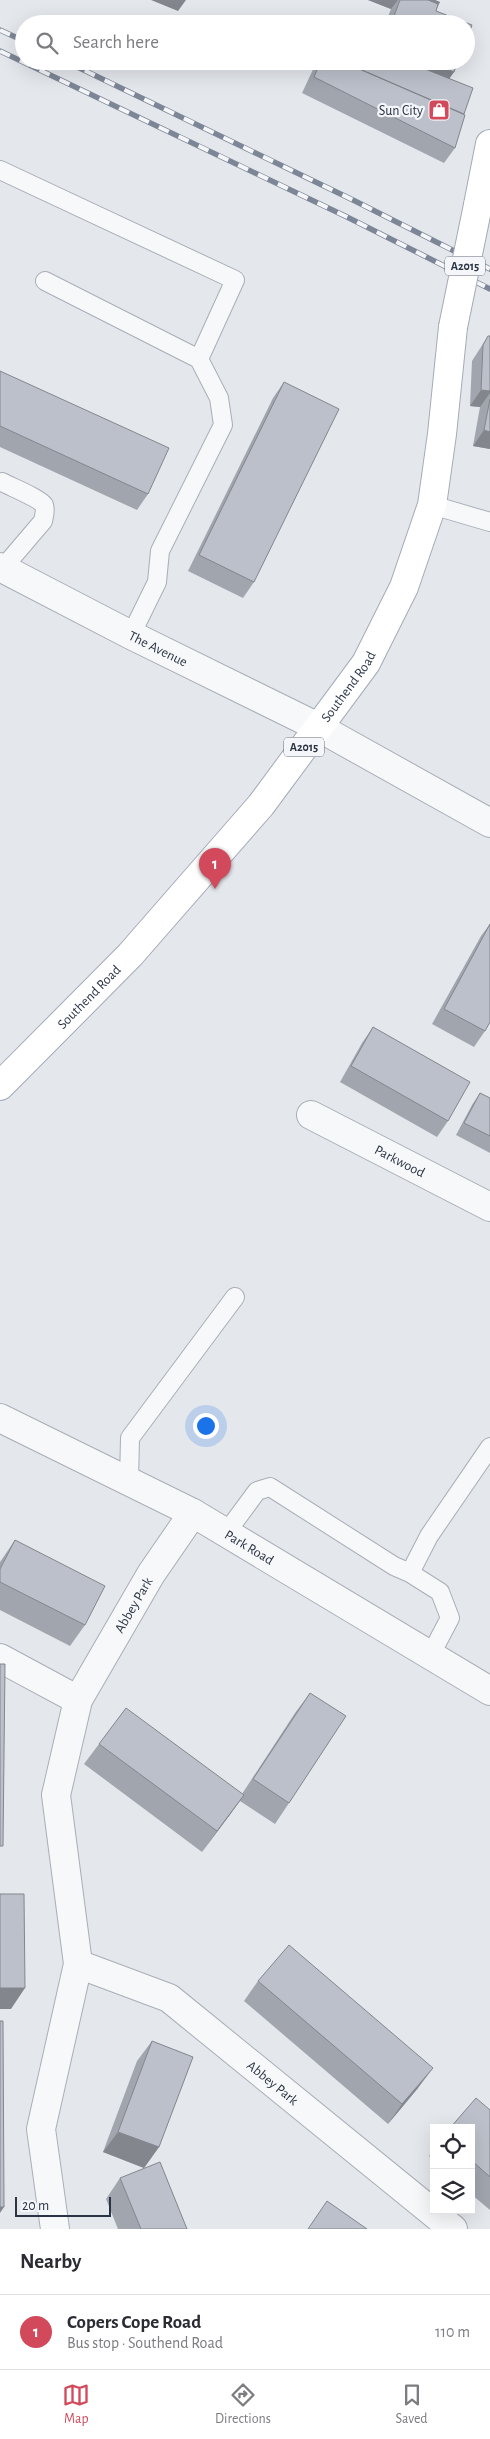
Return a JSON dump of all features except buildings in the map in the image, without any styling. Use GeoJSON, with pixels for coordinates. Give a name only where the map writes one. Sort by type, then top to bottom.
{"type":"FeatureCollection","features":[{"type":"Feature","properties":{"kind":"main road","name":"Southend Road"},"geometry":{"type":"LineString","coordinates":[[0,1086],[130,955],[260,805],[366,663],[404,587],[432,505],[442,434],[453,327],[490,144]]}},
{"type":"Feature","properties":{"kind":"street","name":"The Avenue"},"geometry":{"type":"LineString","coordinates":[[2,567],[131,635],[318,727],[490,823]]}},
{"type":"Feature","properties":{"kind":"street","name":"Parkwood"},"geometry":{"type":"LineString","coordinates":[[311,1116],[490,1207]]}},
{"type":"Feature","properties":{"kind":"street","name":"Park Road"},"geometry":{"type":"LineString","coordinates":[[0,1418],[193,1513],[490,1691]]}},
{"type":"Feature","properties":{"kind":"street","name":"Abbey Park"},"geometry":{"type":"LineString","coordinates":[[55,2229],[41,2129],[78,1964],[56,1795],[78,1700],[151,1574],[193,1513]]}},
{"type":"Feature","properties":{"kind":"street"},"geometry":{"type":"LineString","coordinates":[[0,1658],[78,1700]]}},
{"type":"Feature","properties":{"kind":"street","name":"Abbey Park"},"geometry":{"type":"LineString","coordinates":[[78,1964],[169,1998],[452,2229]]}},
{"type":"Feature","properties":{"kind":"lane"},"geometry":{"type":"LineString","coordinates":[[0,170],[235,280],[199,359]]}},
{"type":"Feature","properties":{"kind":"lane"},"geometry":{"type":"LineString","coordinates":[[45,281],[199,359],[219,398],[223,425],[160,550],[157,582],[131,635]]}},
{"type":"Feature","properties":{"kind":"lane"},"geometry":{"type":"LineString","coordinates":[[2,482],[38,500],[44,505],[45,513],[43,521],[2,567]]}},
{"type":"Feature","properties":{"kind":"lane"},"geometry":{"type":"LineString","coordinates":[[432,505],[490,522]]}},
{"type":"Feature","properties":{"kind":"lane"},"geometry":{"type":"LineString","coordinates":[[129,1482],[130,1438],[234,1297]]}},
{"type":"Feature","properties":{"kind":"lane"},"geometry":{"type":"LineString","coordinates":[[410,1573],[429,1536],[490,1447]]}},
{"type":"Feature","properties":{"kind":"lane"},"geometry":{"type":"LineString","coordinates":[[226,1533],[257,1491],[270,1487],[394,1566],[410,1573],[440,1592],[450,1618],[430,1656]]}},
{"type":"Feature","properties":{"kind":"railway"},"geometry":{"type":"LineString","coordinates":[[0,30],[15,37]]}},
{"type":"Feature","properties":{"kind":"railway"},"geometry":{"type":"LineString","coordinates":[[0,51],[15,58]]}},
{"type":"Feature","properties":{"kind":"railway"},"geometry":{"type":"LineString","coordinates":[[40,70],[345,216],[490,289]]}},
{"type":"Feature","properties":{"kind":"railway"},"geometry":{"type":"LineString","coordinates":[[84,70],[353,200],[490,269]]}},
{"type":"Feature","properties":{"kind":"place","name":"Sun City"},"geometry":{"type":"Point","coordinates":[439,110]}},
{"type":"Feature","properties":{"kind":"place","name":"Copers Cope Road"},"geometry":{"type":"Point","coordinates":[215,889]}}]}
